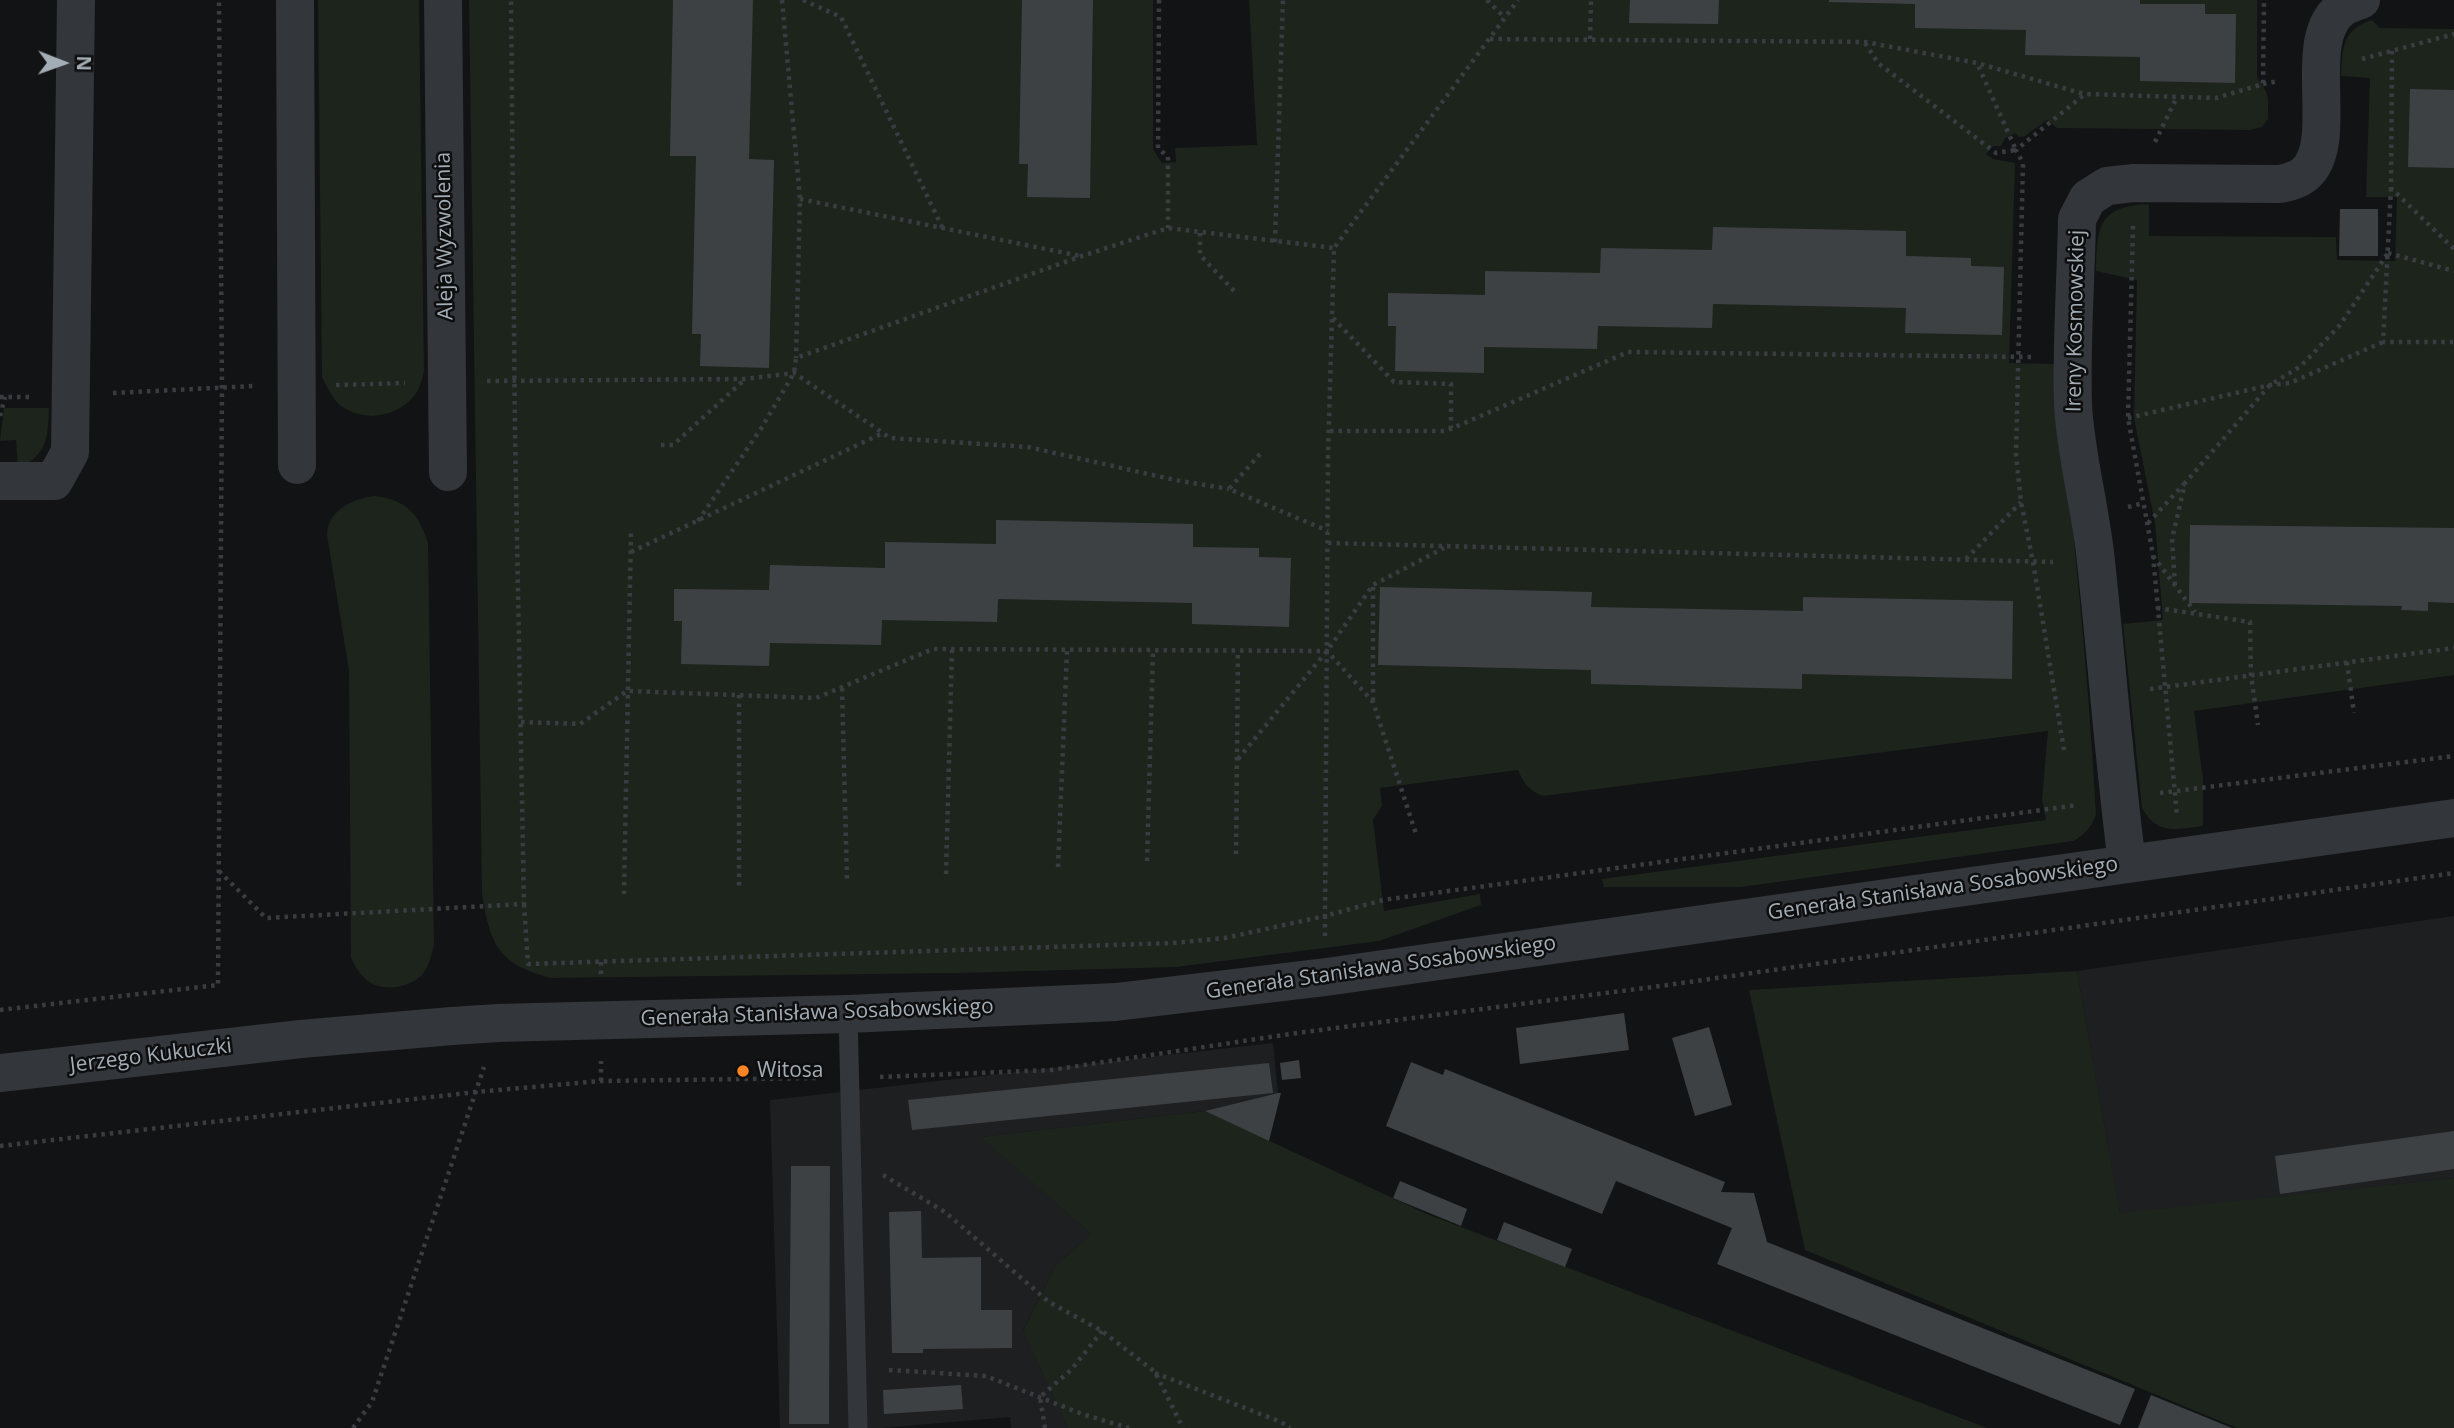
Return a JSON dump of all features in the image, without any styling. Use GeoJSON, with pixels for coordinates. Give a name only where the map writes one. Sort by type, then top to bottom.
{"type":"FeatureCollection","features":[{"type":"Feature","properties":{"kind":"street"},"geometry":{"type":"LineString","coordinates":[[0,481],[54,481],[70,452],[76,0]]}},
{"type":"Feature","properties":{"kind":"street"},"geometry":{"type":"LineString","coordinates":[[295,0],[297,465]]}},
{"type":"Feature","properties":{"kind":"street","name":"Aleja Wyzwolenia"},"geometry":{"type":"LineString","coordinates":[[443,0],[448,472]]}},
{"type":"Feature","properties":{"kind":"street","name":"Ireny Kosmowskiej"},"geometry":{"type":"LineString","coordinates":[[2127,863],[2091,515],[2078,454],[2073,405],[2077,219],[2088,198],[2107,186],[2134,183],[2280,184],[2295,181],[2307,173],[2317,155],[2322,49],[2327,27],[2340,9],[2361,0]]}},
{"type":"Feature","properties":{"kind":"street","name":"Generała Stanisława Sosabowskiego"},"geometry":{"type":"LineString","coordinates":[[301,1039],[498,1023],[848,1014],[1116,1002],[1354,973],[2454,818]]}},
{"type":"Feature","properties":{"kind":"street","name":"Jerzego Kukuczki"},"geometry":{"type":"LineString","coordinates":[[0,1073],[301,1039]]}},
{"type":"Feature","properties":{"kind":"lane"},"geometry":{"type":"LineString","coordinates":[[848,1014],[858,1428]]}},
{"type":"Feature","properties":{"kind":"path"},"geometry":{"type":"LineString","coordinates":[[0,1010],[218,985],[222,400],[219,0]]}},
{"type":"Feature","properties":{"kind":"path"},"geometry":{"type":"LineString","coordinates":[[510,0],[514,381],[524,904],[528,964],[1173,943],[1225,938],[1383,900],[2175,791],[2454,756]]}},
{"type":"Feature","properties":{"kind":"path"},"geometry":{"type":"LineString","coordinates":[[698,521],[794,373],[800,199],[782,0]]}},
{"type":"Feature","properties":{"kind":"path"},"geometry":{"type":"LineString","coordinates":[[803,0],[842,17],[943,229]]}},
{"type":"Feature","properties":{"kind":"path"},"geometry":{"type":"LineString","coordinates":[[1159,0],[1158,148],[1168,157],[1168,228]]}},
{"type":"Feature","properties":{"kind":"path"},"geometry":{"type":"LineString","coordinates":[[1275,242],[1283,0]]}},
{"type":"Feature","properties":{"kind":"path"},"geometry":{"type":"LineString","coordinates":[[1487,0],[1505,18]]}},
{"type":"Feature","properties":{"kind":"path"},"geometry":{"type":"LineString","coordinates":[[1325,916],[1328,531],[1334,248],[1518,0]]}},
{"type":"Feature","properties":{"kind":"path"},"geometry":{"type":"LineString","coordinates":[[1590,39],[1591,0]]}},
{"type":"Feature","properties":{"kind":"path"},"geometry":{"type":"LineString","coordinates":[[1489,39],[1865,42],[1977,63],[2085,94]]}},
{"type":"Feature","properties":{"kind":"path"},"geometry":{"type":"LineString","coordinates":[[1865,42],[1878,63],[1996,153],[2016,150],[1977,63]]}},
{"type":"Feature","properties":{"kind":"path"},"geometry":{"type":"LineString","coordinates":[[2383,342],[2391,188],[2392,51]]}},
{"type":"Feature","properties":{"kind":"path"},"geometry":{"type":"LineString","coordinates":[[2134,183],[2128,418],[2153,555],[2181,856]]}},
{"type":"Feature","properties":{"kind":"path"},"geometry":{"type":"LineString","coordinates":[[2391,188],[2454,249]]}},
{"type":"Feature","properties":{"kind":"path"},"geometry":{"type":"LineString","coordinates":[[800,199],[1082,256]]}},
{"type":"Feature","properties":{"kind":"path"},"geometry":{"type":"LineString","coordinates":[[796,358],[1168,228],[1334,248]]}},
{"type":"Feature","properties":{"kind":"path"},"geometry":{"type":"LineString","coordinates":[[1200,233],[1200,255],[1235,292]]}},
{"type":"Feature","properties":{"kind":"path"},"geometry":{"type":"LineString","coordinates":[[2388,253],[2454,271]]}},
{"type":"Feature","properties":{"kind":"path"},"geometry":{"type":"LineString","coordinates":[[2148,523],[2270,385],[2301,366],[2340,325],[2388,253]]}},
{"type":"Feature","properties":{"kind":"path"},"geometry":{"type":"LineString","coordinates":[[1332,317],[1394,382],[1451,384],[1451,429]]}},
{"type":"Feature","properties":{"kind":"path"},"geometry":{"type":"LineString","coordinates":[[2128,418],[2270,385],[2290,383],[2383,342],[2454,342]]}},
{"type":"Feature","properties":{"kind":"path"},"geometry":{"type":"LineString","coordinates":[[1330,431],[1446,432],[1628,352],[2073,358]]}},
{"type":"Feature","properties":{"kind":"path"},"geometry":{"type":"LineString","coordinates":[[514,381],[744,379],[794,373],[890,438],[1028,447],[1175,480],[1229,489],[1328,531]]}},
{"type":"Feature","properties":{"kind":"path"},"geometry":{"type":"LineString","coordinates":[[661,445],[673,445],[744,379]]}},
{"type":"Feature","properties":{"kind":"path"},"geometry":{"type":"LineString","coordinates":[[0,416],[5,397]]}},
{"type":"Feature","properties":{"kind":"path"},"geometry":{"type":"LineString","coordinates":[[631,552],[883,433]]}},
{"type":"Feature","properties":{"kind":"path"},"geometry":{"type":"LineString","coordinates":[[1229,489],[1260,454]]}},
{"type":"Feature","properties":{"kind":"path"},"geometry":{"type":"LineString","coordinates":[[2175,585],[2172,539],[2185,483]]}},
{"type":"Feature","properties":{"kind":"path"},"geometry":{"type":"LineString","coordinates":[[1966,559],[2021,502]]}},
{"type":"Feature","properties":{"kind":"path"},"geometry":{"type":"LineString","coordinates":[[624,894],[631,532]]}},
{"type":"Feature","properties":{"kind":"path"},"geometry":{"type":"LineString","coordinates":[[1328,543],[1445,548],[2096,562]]}},
{"type":"Feature","properties":{"kind":"path"},"geometry":{"type":"LineString","coordinates":[[1238,759],[1327,650],[1373,585],[1445,548]]}},
{"type":"Feature","properties":{"kind":"path"},"geometry":{"type":"LineString","coordinates":[[2153,555],[2194,612]]}},
{"type":"Feature","properties":{"kind":"path"},"geometry":{"type":"LineString","coordinates":[[1373,585],[1373,702],[1416,834]]}},
{"type":"Feature","properties":{"kind":"path"},"geometry":{"type":"LineString","coordinates":[[2157,608],[2250,622],[2251,676],[2258,725]]}},
{"type":"Feature","properties":{"kind":"path"},"geometry":{"type":"LineString","coordinates":[[2165,687],[2454,648]]}},
{"type":"Feature","properties":{"kind":"path"},"geometry":{"type":"LineString","coordinates":[[521,722],[580,724],[627,691],[816,698],[933,649],[1327,650],[1373,702]]}},
{"type":"Feature","properties":{"kind":"path"},"geometry":{"type":"LineString","coordinates":[[946,874],[952,649]]}},
{"type":"Feature","properties":{"kind":"path"},"geometry":{"type":"LineString","coordinates":[[1147,861],[1153,650]]}},
{"type":"Feature","properties":{"kind":"path"},"geometry":{"type":"LineString","coordinates":[[1058,867],[1067,651]]}},
{"type":"Feature","properties":{"kind":"path"},"geometry":{"type":"LineString","coordinates":[[1236,854],[1238,651]]}},
{"type":"Feature","properties":{"kind":"path"},"geometry":{"type":"LineString","coordinates":[[2347,662],[2354,713]]}},
{"type":"Feature","properties":{"kind":"path"},"geometry":{"type":"LineString","coordinates":[[842,688],[847,880]]}},
{"type":"Feature","properties":{"kind":"path"},"geometry":{"type":"LineString","coordinates":[[739,695],[739,887]]}},
{"type":"Feature","properties":{"kind":"path"},"geometry":{"type":"LineString","coordinates":[[219,871],[266,918],[524,904]]}},
{"type":"Feature","properties":{"kind":"path"},"geometry":{"type":"LineString","coordinates":[[353,1428],[372,1402],[476,1092]]}},
{"type":"Feature","properties":{"kind":"path"},"geometry":{"type":"LineString","coordinates":[[852,1157],[945,1212],[1049,1302],[1102,1331],[1155,1372],[1282,1422],[1290,1428]]}},
{"type":"Feature","properties":{"kind":"path"},"geometry":{"type":"LineString","coordinates":[[1041,1397],[1071,1370],[1102,1331]]}},
{"type":"Feature","properties":{"kind":"path"},"geometry":{"type":"LineString","coordinates":[[857,1368],[986,1376],[1082,1414],[1129,1428]]}},
{"type":"Feature","properties":{"kind":"path"},"geometry":{"type":"LineString","coordinates":[[1155,1372],[1183,1428]]}},
{"type":"Feature","properties":{"kind":"path"},"geometry":{"type":"LineString","coordinates":[[1041,1397],[1045,1428]]}},
{"type":"Feature","properties":{"kind":"shaded area"},"geometry":{"type":"Polygon","coordinates":[[[318,0],[419,0],[424,371],[414,396],[400,408],[382,415],[362,415],[344,408],[334,398],[322,377],[318,0]]]}},
{"type":"Feature","properties":{"kind":"shaded area"},"geometry":{"type":"Polygon","coordinates":[[[469,0],[1153,0],[1153,149],[1162,163],[1176,162],[1175,148],[1257,145],[1249,0],[2257,0],[2257,77],[2267,93],[2268,101],[2268,119],[2262,127],[2250,130],[2057,128],[2047,120],[2025,136],[2019,137],[2015,133],[2005,138],[2001,146],[1993,146],[1986,154],[1993,159],[2015,163],[2009,363],[2054,364],[2073,533],[2093,758],[2096,815],[2090,827],[2073,841],[1741,887],[1604,887],[1602,879],[2046,820],[2042,799],[2048,731],[1543,796],[1527,786],[1518,770],[1380,788],[1382,806],[1373,820],[1384,911],[1480,894],[1481,905],[1379,941],[1176,967],[958,973],[551,978],[519,966],[508,959],[493,939],[482,893],[469,0]]]}},
{"type":"Feature","properties":{"kind":"shaded area"},"geometry":{"type":"Polygon","coordinates":[[[2372,20],[2380,28],[2454,29],[2454,675],[2194,711],[2203,779],[2203,826],[2168,829],[2154,823],[2142,808],[2123,624],[2163,620],[2155,523],[2134,418],[2137,280],[2096,271],[2100,231],[2110,214],[2119,209],[2149,204],[2149,236],[2336,237],[2337,260],[2395,261],[2397,197],[2366,197],[2370,78],[2341,76],[2343,49],[2349,35],[2362,24],[2372,20]]]}},
{"type":"Feature","properties":{"kind":"shaded area"},"geometry":{"type":"Polygon","coordinates":[[[4,408],[49,408],[44,444],[35,458],[18,469],[16,440],[0,441],[4,408]]]}},
{"type":"Feature","properties":{"kind":"shaded area"},"geometry":{"type":"Polygon","coordinates":[[[374,496],[395,501],[410,510],[428,543],[434,945],[424,973],[415,980],[395,987],[381,987],[368,981],[351,958],[349,671],[327,535],[332,519],[343,507],[374,496]]]}},
{"type":"Feature","properties":{"kind":"shaded area"},"geometry":{"type":"Polygon","coordinates":[[[2454,916],[2454,1178],[2120,1214],[2077,971],[2454,916]]]}},
{"type":"Feature","properties":{"kind":"shaded area"},"geometry":{"type":"Polygon","coordinates":[[[2077,971],[2120,1213],[2454,1178],[2454,1428],[2237,1428],[1805,1250],[1749,990],[2077,971]]]}},
{"type":"Feature","properties":{"kind":"shaded area"},"geometry":{"type":"Polygon","coordinates":[[[1273,1043],[1278,1093],[1205,1111],[982,1137],[1091,1234],[1056,1265],[1023,1330],[1068,1428],[1011,1428],[1010,1417],[882,1428],[780,1428],[770,1100],[1273,1043]]]}},
{"type":"Feature","properties":{"kind":"shaded area"},"geometry":{"type":"Polygon","coordinates":[[[1205,1111],[1427,1214],[1987,1428],[1068,1428],[1023,1331],[1056,1265],[1091,1234],[981,1137],[1205,1111]]]}},
{"type":"Feature","properties":{"kind":"building"},"geometry":{"type":"Polygon","coordinates":[[[673,0],[753,0],[749,159],[774,160],[769,368],[700,366],[701,334],[692,334],[696,156],[670,156],[673,0]]]}},
{"type":"Feature","properties":{"kind":"building"},"geometry":{"type":"Polygon","coordinates":[[[1022,0],[1093,0],[1090,198],[1027,197],[1028,164],[1019,164],[1022,0]]]}},
{"type":"Feature","properties":{"kind":"building"},"geometry":{"type":"Polygon","coordinates":[[[1630,0],[1719,0],[1718,24],[1629,23],[1630,0]]]}},
{"type":"Feature","properties":{"kind":"building"},"geometry":{"type":"Polygon","coordinates":[[[1829,0],[2140,0],[2140,4],[2205,4],[2205,14],[2236,14],[2235,83],[2140,81],[2140,57],[2025,55],[2026,30],[1915,28],[1915,4],[1829,0]]]}},
{"type":"Feature","properties":{"kind":"building"},"geometry":{"type":"Polygon","coordinates":[[[2410,89],[2454,90],[2454,168],[2408,167],[2410,89]]]}},
{"type":"Feature","properties":{"kind":"building"},"geometry":{"type":"Polygon","coordinates":[[[2340,209],[2378,209],[2378,256],[2339,256],[2340,209]]]}},
{"type":"Feature","properties":{"kind":"building"},"geometry":{"type":"Polygon","coordinates":[[[1713,227],[1906,231],[1906,256],[1971,258],[1971,266],[2004,267],[2002,335],[1905,333],[1906,308],[1713,304],[1712,328],[1598,326],[1597,349],[1484,347],[1484,373],[1395,371],[1396,326],[1388,326],[1388,293],[1485,295],[1485,271],[1600,273],[1601,248],[1712,250],[1713,227]]]}},
{"type":"Feature","properties":{"kind":"building"},"geometry":{"type":"Polygon","coordinates":[[[996,520],[1193,524],[1193,547],[1259,548],[1259,557],[1291,558],[1289,627],[1192,624],[1192,603],[998,599],[997,622],[882,620],[881,645],[770,643],[769,666],[681,664],[682,621],[674,621],[674,589],[769,590],[770,565],[885,568],[885,542],[996,544],[996,520]]]}},
{"type":"Feature","properties":{"kind":"building"},"geometry":{"type":"Polygon","coordinates":[[[2190,525],[2454,528],[2454,603],[2428,602],[2428,611],[2401,610],[2402,606],[2189,603],[2190,525]]]}},
{"type":"Feature","properties":{"kind":"building"},"geometry":{"type":"Polygon","coordinates":[[[1380,587],[1592,592],[1591,607],[1803,611],[1803,597],[2013,601],[2012,679],[1802,674],[1802,689],[1591,684],[1591,670],[1378,665],[1380,587]]]}},
{"type":"Feature","properties":{"kind":"building"},"geometry":{"type":"Polygon","coordinates":[[[1624,1013],[1629,1050],[1520,1064],[1516,1028],[1624,1013]]]}},
{"type":"Feature","properties":{"kind":"building"},"geometry":{"type":"Polygon","coordinates":[[[1709,1027],[1732,1105],[1695,1116],[1672,1038],[1709,1027]]]}},
{"type":"Feature","properties":{"kind":"building"},"geometry":{"type":"Polygon","coordinates":[[[1299,1060],[1301,1078],[1282,1080],[1280,1063],[1299,1060]]]}},
{"type":"Feature","properties":{"kind":"building"},"geometry":{"type":"Polygon","coordinates":[[[1411,1062],[1443,1075],[1445,1069],[1725,1182],[1721,1192],[1754,1193],[1767,1242],[2135,1389],[2120,1425],[1717,1264],[1732,1228],[1616,1181],[1602,1214],[1386,1126],[1411,1062]]]}},
{"type":"Feature","properties":{"kind":"building"},"geometry":{"type":"Polygon","coordinates":[[[1269,1063],[1273,1093],[912,1130],[908,1100],[1269,1063]]]}},
{"type":"Feature","properties":{"kind":"building"},"geometry":{"type":"Polygon","coordinates":[[[1281,1093],[1269,1141],[1205,1111],[1281,1093]]]}},
{"type":"Feature","properties":{"kind":"building"},"geometry":{"type":"Polygon","coordinates":[[[2454,1131],[2454,1169],[2280,1194],[2275,1156],[2454,1131]]]}},
{"type":"Feature","properties":{"kind":"building"},"geometry":{"type":"Polygon","coordinates":[[[791,1166],[830,1166],[829,1424],[789,1424],[791,1166]]]}},
{"type":"Feature","properties":{"kind":"building"},"geometry":{"type":"Polygon","coordinates":[[[1400,1181],[1467,1209],[1461,1226],[1393,1198],[1400,1181]]]}},
{"type":"Feature","properties":{"kind":"building"},"geometry":{"type":"Polygon","coordinates":[[[921,1211],[922,1258],[981,1257],[981,1310],[1012,1310],[1012,1348],[923,1349],[923,1353],[892,1353],[889,1212],[921,1211]]]}},
{"type":"Feature","properties":{"kind":"building"},"geometry":{"type":"Polygon","coordinates":[[[1504,1222],[1572,1249],[1565,1267],[1497,1240],[1504,1222]]]}},
{"type":"Feature","properties":{"kind":"building"},"geometry":{"type":"Polygon","coordinates":[[[961,1385],[963,1409],[884,1414],[883,1390],[961,1385]]]}},
{"type":"Feature","properties":{"kind":"building"},"geometry":{"type":"Polygon","coordinates":[[[2151,1395],[2232,1428],[2138,1428],[2151,1395]]]}},
{"type":"Feature","properties":{"kind":"place","name":"Witosa"},"geometry":{"type":"Point","coordinates":[743,1071]}}]}
